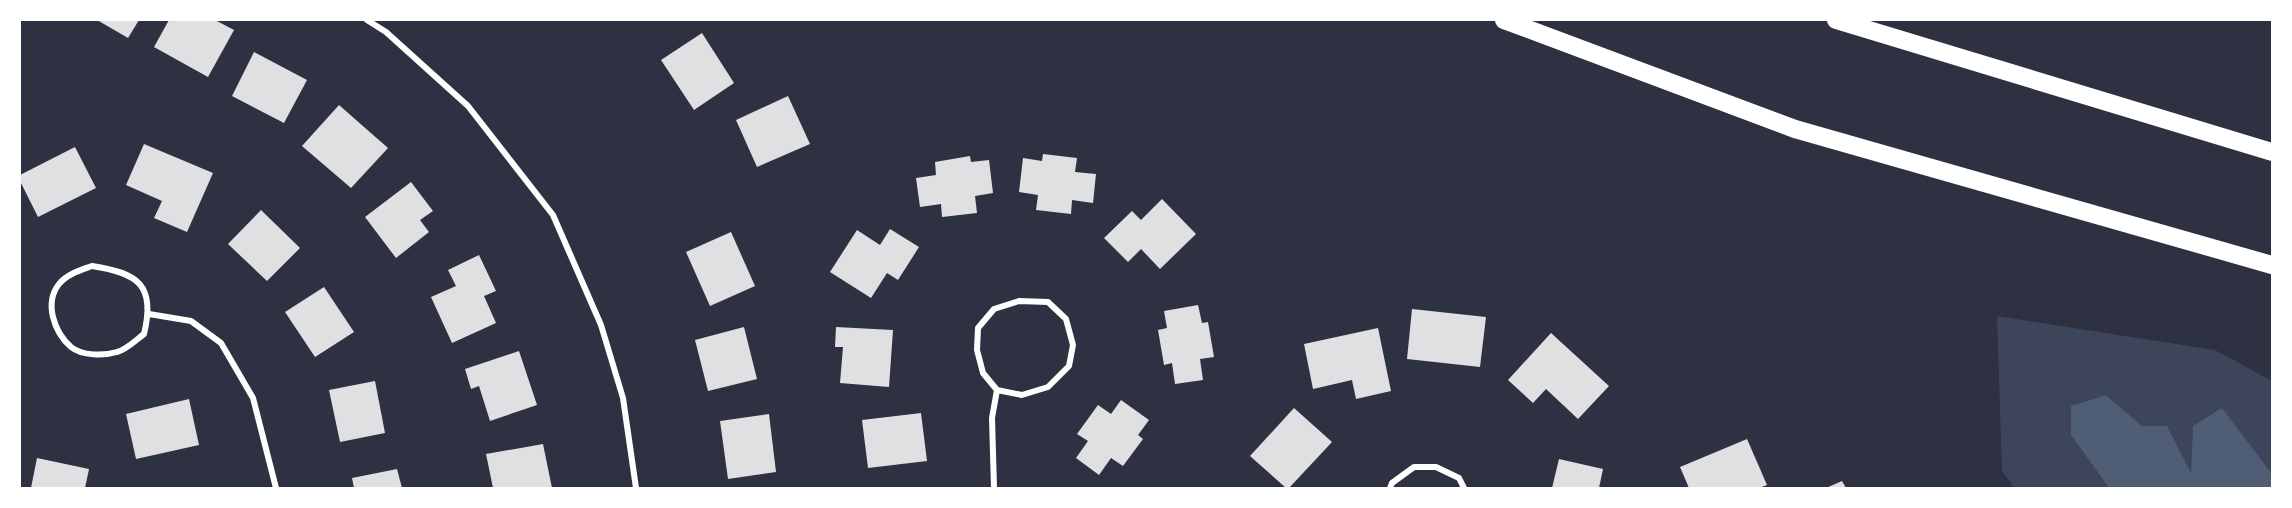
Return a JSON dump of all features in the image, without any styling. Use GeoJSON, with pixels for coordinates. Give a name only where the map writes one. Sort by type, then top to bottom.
{"type":"FeatureCollection","features":[{"type":"Feature","properties":{"kind":"highway"},"geometry":{"type":"LineString","coordinates":[[1504,20],[1795,129],[2272,265]]}},
{"type":"Feature","properties":{"kind":"highway"},"geometry":{"type":"LineString","coordinates":[[1836,20],[2272,152]]}},
{"type":"Feature","properties":{"kind":"street"},"geometry":{"type":"LineString","coordinates":[[367,20],[386,32],[468,106],[553,215],[601,325],[623,398],[636,489]]}},
{"type":"Feature","properties":{"kind":"street"},"geometry":{"type":"LineString","coordinates":[[92,266],[119,270],[137,280],[146,295],[149,314],[144,334],[119,352],[97,355],[72,348],[56,327],[51,303],[59,284],[75,272],[92,266]]}},
{"type":"Feature","properties":{"kind":"street"},"geometry":{"type":"LineString","coordinates":[[994,489],[992,418],[997,390],[983,373],[977,350],[978,328],[994,309],[1018,301],[1048,302],[1066,319],[1073,345],[1069,366],[1048,387],[1022,395],[997,390]]}},
{"type":"Feature","properties":{"kind":"street"},"geometry":{"type":"LineString","coordinates":[[149,314],[191,321],[221,343],[253,398],[276,489]]}},
{"type":"Feature","properties":{"kind":"street"},"geometry":{"type":"LineString","coordinates":[[1390,489],[1392,483],[1414,467],[1436,467],[1459,478],[1464,489]]}},
{"type":"Feature","properties":{"kind":"shaded area"},"geometry":{"type":"Polygon","coordinates":[[[1997,316],[2215,350],[2272,381],[2272,474],[2222,409],[2191,474],[2142,426],[2106,395],[2071,435],[2109,488],[2014,488],[2002,471],[1997,316]]]}},
{"type":"Feature","properties":{"kind":"shaded area"},"geometry":{"type":"Polygon","coordinates":[[[2106,395],[2142,426],[2167,426],[2191,473],[2193,426],[2222,408],[2272,474],[2272,488],[2109,488],[2071,435],[2071,406],[2106,395]]]}},
{"type":"Feature","properties":{"kind":"building"},"geometry":{"type":"Polygon","coordinates":[[[97,20],[139,20],[128,38],[97,20]]]}},
{"type":"Feature","properties":{"kind":"building"},"geometry":{"type":"Polygon","coordinates":[[[169,20],[215,20],[234,30],[208,77],[154,47],[169,20]]]}},
{"type":"Feature","properties":{"kind":"building"},"geometry":{"type":"Polygon","coordinates":[[[702,33],[734,83],[694,110],[661,60],[702,33]]]}},
{"type":"Feature","properties":{"kind":"building"},"geometry":{"type":"Polygon","coordinates":[[[254,52],[307,80],[284,123],[232,96],[254,52]]]}},
{"type":"Feature","properties":{"kind":"building"},"geometry":{"type":"Polygon","coordinates":[[[788,96],[810,144],[757,167],[736,120],[788,96]]]}},
{"type":"Feature","properties":{"kind":"building"},"geometry":{"type":"Polygon","coordinates":[[[339,105],[388,148],[351,188],[302,146],[339,105]]]}},
{"type":"Feature","properties":{"kind":"building"},"geometry":{"type":"Polygon","coordinates":[[[144,144],[213,173],[187,232],[154,218],[162,201],[126,185],[144,144]]]}},
{"type":"Feature","properties":{"kind":"building"},"geometry":{"type":"Polygon","coordinates":[[[75,147],[96,188],[38,217],[20,181],[20,175],[75,147]]]}},
{"type":"Feature","properties":{"kind":"building"},"geometry":{"type":"Polygon","coordinates":[[[1043,154],[1077,158],[1075,172],[1096,174],[1093,203],[1072,200],[1071,214],[1036,210],[1038,195],[1019,192],[1023,158],[1042,161],[1043,154]]]}},
{"type":"Feature","properties":{"kind":"building"},"geometry":{"type":"Polygon","coordinates":[[[970,156],[971,162],[989,160],[993,193],[975,196],[977,213],[942,217],[941,204],[920,207],[916,178],[936,175],[935,162],[970,156]]]}},
{"type":"Feature","properties":{"kind":"building"},"geometry":{"type":"Polygon","coordinates":[[[411,182],[433,211],[420,220],[429,232],[396,258],[365,217],[411,182]]]}},
{"type":"Feature","properties":{"kind":"building"},"geometry":{"type":"Polygon","coordinates":[[[1162,199],[1196,234],[1160,269],[1141,249],[1128,262],[1104,238],[1132,211],[1141,220],[1162,199]]]}},
{"type":"Feature","properties":{"kind":"building"},"geometry":{"type":"Polygon","coordinates":[[[261,210],[300,248],[267,281],[228,244],[261,210]]]}},
{"type":"Feature","properties":{"kind":"building"},"geometry":{"type":"Polygon","coordinates":[[[890,229],[919,247],[898,280],[887,273],[871,298],[830,272],[857,230],[880,245],[890,229]]]}},
{"type":"Feature","properties":{"kind":"building"},"geometry":{"type":"Polygon","coordinates":[[[731,232],[755,286],[710,306],[686,252],[731,232]]]}},
{"type":"Feature","properties":{"kind":"building"},"geometry":{"type":"Polygon","coordinates":[[[479,255],[496,291],[484,296],[496,323],[452,343],[431,297],[456,286],[448,270],[479,255]]]}},
{"type":"Feature","properties":{"kind":"building"},"geometry":{"type":"Polygon","coordinates":[[[324,287],[354,332],[315,357],[285,312],[324,287]]]}},
{"type":"Feature","properties":{"kind":"building"},"geometry":{"type":"Polygon","coordinates":[[[1198,305],[1202,323],[1208,322],[1214,357],[1200,359],[1203,380],[1175,384],[1172,363],[1164,365],[1158,330],[1167,328],[1164,311],[1198,305]]]}},
{"type":"Feature","properties":{"kind":"building"},"geometry":{"type":"Polygon","coordinates":[[[1412,309],[1486,317],[1480,367],[1407,359],[1412,309]]]}},
{"type":"Feature","properties":{"kind":"building"},"geometry":{"type":"Polygon","coordinates":[[[744,327],[757,379],[708,391],[695,340],[744,327]]]}},
{"type":"Feature","properties":{"kind":"building"},"geometry":{"type":"Polygon","coordinates":[[[836,327],[893,330],[889,387],[840,383],[843,347],[835,347],[836,327]]]}},
{"type":"Feature","properties":{"kind":"building"},"geometry":{"type":"Polygon","coordinates":[[[1378,328],[1391,391],[1356,399],[1352,380],[1313,389],[1304,344],[1378,328]]]}},
{"type":"Feature","properties":{"kind":"building"},"geometry":{"type":"Polygon","coordinates":[[[1551,333],[1609,386],[1578,419],[1546,389],[1533,403],[1508,380],[1551,333]]]}},
{"type":"Feature","properties":{"kind":"building"},"geometry":{"type":"Polygon","coordinates":[[[519,351],[537,405],[490,421],[479,386],[471,389],[465,369],[519,351]]]}},
{"type":"Feature","properties":{"kind":"building"},"geometry":{"type":"Polygon","coordinates":[[[375,381],[385,433],[340,442],[329,390],[375,381]]]}},
{"type":"Feature","properties":{"kind":"building"},"geometry":{"type":"Polygon","coordinates":[[[189,399],[199,445],[136,459],[126,414],[189,399]]]}},
{"type":"Feature","properties":{"kind":"building"},"geometry":{"type":"Polygon","coordinates":[[[1121,400],[1149,420],[1138,435],[1143,439],[1123,466],[1111,458],[1099,475],[1076,458],[1088,441],[1077,434],[1098,405],[1111,414],[1121,400]]]}},
{"type":"Feature","properties":{"kind":"building"},"geometry":{"type":"Polygon","coordinates":[[[1294,408],[1332,442],[1289,488],[1286,488],[1250,456],[1294,408]]]}},
{"type":"Feature","properties":{"kind":"building"},"geometry":{"type":"Polygon","coordinates":[[[921,413],[927,461],[868,468],[862,420],[921,413]]]}},
{"type":"Feature","properties":{"kind":"building"},"geometry":{"type":"Polygon","coordinates":[[[769,414],[776,472],[728,479],[720,421],[769,414]]]}},
{"type":"Feature","properties":{"kind":"building"},"geometry":{"type":"Polygon","coordinates":[[[1747,439],[1767,485],[1759,488],[1689,488],[1680,467],[1747,439]]]}},
{"type":"Feature","properties":{"kind":"building"},"geometry":{"type":"Polygon","coordinates":[[[543,444],[552,488],[493,488],[486,454],[543,444]]]}},
{"type":"Feature","properties":{"kind":"building"},"geometry":{"type":"Polygon","coordinates":[[[37,458],[89,469],[85,488],[31,488],[37,458]]]}},
{"type":"Feature","properties":{"kind":"building"},"geometry":{"type":"Polygon","coordinates":[[[1559,459],[1603,469],[1599,488],[1552,488],[1559,459]]]}},
{"type":"Feature","properties":{"kind":"building"},"geometry":{"type":"Polygon","coordinates":[[[397,469],[402,488],[354,488],[352,478],[397,469]]]}},
{"type":"Feature","properties":{"kind":"building"},"geometry":{"type":"Polygon","coordinates":[[[1842,481],[1846,488],[1826,488],[1842,481]]]}}]}
